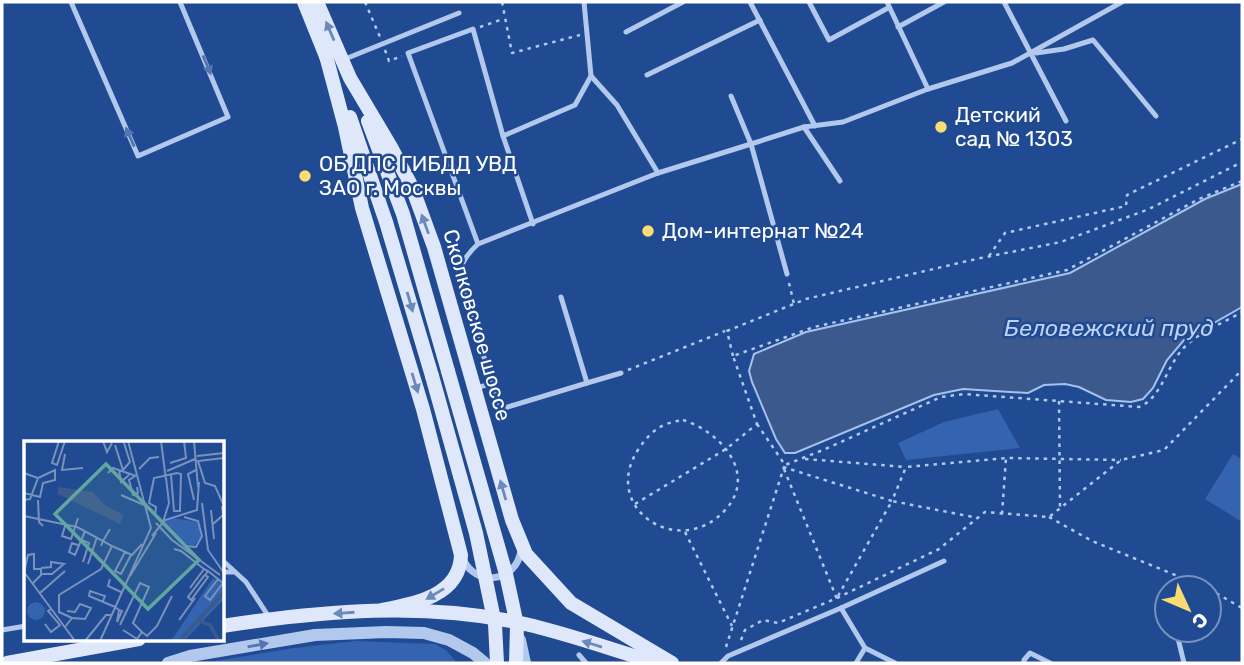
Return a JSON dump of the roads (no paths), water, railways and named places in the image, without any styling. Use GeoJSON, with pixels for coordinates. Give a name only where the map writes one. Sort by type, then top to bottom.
{"type":"FeatureCollection","features":[{"type":"Feature","properties":{"kind":"main road"},"geometry":{"type":"LineString","coordinates":[[303,2],[362,146],[432,376],[476,533],[495,624],[497,663]]}},
{"type":"Feature","properties":{"kind":"main road","name":"Сколковское шоссе"},"geometry":{"type":"LineString","coordinates":[[317,2],[350,78],[412,187],[434,247],[512,520],[523,547]]}},
{"type":"Feature","properties":{"kind":"main road"},"geometry":{"type":"LineString","coordinates":[[224,626],[382,610],[417,603],[437,594],[450,584],[458,570],[461,555],[423,409],[362,208],[345,127],[325,52]]}},
{"type":"Feature","properties":{"kind":"main road"},"geometry":{"type":"LineString","coordinates":[[350,78],[403,214],[506,574],[517,625],[516,663]]}},
{"type":"Feature","properties":{"kind":"main road"},"geometry":{"type":"LineString","coordinates":[[523,547],[571,603],[672,663]]}},
{"type":"Feature","properties":{"kind":"main road"},"geometry":{"type":"LineString","coordinates":[[382,610],[462,614],[524,624],[657,663]]}},
{"type":"Feature","properties":{"kind":"main road"},"geometry":{"type":"LineString","coordinates":[[7,663],[134,640]]}},
{"type":"Feature","properties":{"kind":"street"},"geometry":{"type":"LineString","coordinates":[[461,555],[469,569],[477,575],[498,578],[507,574],[518,562],[523,547]]}},
{"type":"Feature","properties":{"kind":"street"},"geometry":{"type":"LineString","coordinates":[[517,625],[526,663]]}},
{"type":"Feature","properties":{"kind":"street"},"geometry":{"type":"LineString","coordinates":[[168,663],[190,656],[315,635],[386,632],[424,633],[449,640],[485,663]]}},
{"type":"Feature","properties":{"kind":"lane"},"geometry":{"type":"LineString","coordinates":[[71,2],[138,156],[228,117],[180,2]]}},
{"type":"Feature","properties":{"kind":"lane"},"geometry":{"type":"LineString","coordinates":[[503,136],[575,105],[591,76],[584,2]]}},
{"type":"Feature","properties":{"kind":"lane"},"geometry":{"type":"LineString","coordinates":[[626,32],[683,2]]}},
{"type":"Feature","properties":{"kind":"lane"},"geometry":{"type":"LineString","coordinates":[[762,2],[751,4],[815,126]]}},
{"type":"Feature","properties":{"kind":"lane"},"geometry":{"type":"LineString","coordinates":[[809,2],[828,40],[888,5],[928,89]]}},
{"type":"Feature","properties":{"kind":"lane"},"geometry":{"type":"LineString","coordinates":[[898,27],[944,2]]}},
{"type":"Feature","properties":{"kind":"lane"},"geometry":{"type":"LineString","coordinates":[[1004,2],[1066,121]]}},
{"type":"Feature","properties":{"kind":"lane"},"geometry":{"type":"LineString","coordinates":[[1103,2],[1107,10]]}},
{"type":"Feature","properties":{"kind":"lane"},"geometry":{"type":"LineString","coordinates":[[621,373],[501,409],[459,277],[464,260],[478,244],[658,173],[804,127],[843,122],[928,89],[1012,63],[1122,2]]}},
{"type":"Feature","properties":{"kind":"lane"},"geometry":{"type":"LineString","coordinates":[[342,60],[459,13]]}},
{"type":"Feature","properties":{"kind":"lane"},"geometry":{"type":"LineString","coordinates":[[648,75],[760,19]]}},
{"type":"Feature","properties":{"kind":"lane"},"geometry":{"type":"LineString","coordinates":[[478,244],[408,53],[473,29],[503,136],[533,224]]}},
{"type":"Feature","properties":{"kind":"lane"},"geometry":{"type":"LineString","coordinates":[[1031,54],[1063,49],[1093,40],[1156,116]]}},
{"type":"Feature","properties":{"kind":"lane"},"geometry":{"type":"LineString","coordinates":[[591,76],[617,105],[658,173]]}},
{"type":"Feature","properties":{"kind":"lane"},"geometry":{"type":"LineString","coordinates":[[732,96],[751,144],[787,274]]}},
{"type":"Feature","properties":{"kind":"lane"},"geometry":{"type":"LineString","coordinates":[[804,127],[840,181]]}},
{"type":"Feature","properties":{"kind":"lane"},"geometry":{"type":"LineString","coordinates":[[561,297],[587,383]]}},
{"type":"Feature","properties":{"kind":"lane"},"geometry":{"type":"LineString","coordinates":[[474,389],[492,383]]}},
{"type":"Feature","properties":{"kind":"lane"},"geometry":{"type":"LineString","coordinates":[[721,663],[728,656],[944,561]]}},
{"type":"Feature","properties":{"kind":"lane"},"geometry":{"type":"LineString","coordinates":[[224,562],[246,582],[271,620]]}},
{"type":"Feature","properties":{"kind":"lane"},"geometry":{"type":"LineString","coordinates":[[224,572],[235,572]]}},
{"type":"Feature","properties":{"kind":"lane"},"geometry":{"type":"LineString","coordinates":[[841,608],[865,648],[895,663]]}},
{"type":"Feature","properties":{"kind":"lane"},"geometry":{"type":"LineString","coordinates":[[2,630],[24,626]]}},
{"type":"Feature","properties":{"kind":"lane"},"geometry":{"type":"LineString","coordinates":[[1179,644],[1184,663]]}},
{"type":"Feature","properties":{"kind":"lane"},"geometry":{"type":"LineString","coordinates":[[856,663],[865,648]]}},
{"type":"Feature","properties":{"kind":"lane"},"geometry":{"type":"LineString","coordinates":[[1024,663],[1030,653],[1050,663]]}},
{"type":"Feature","properties":{"kind":"lane"},"geometry":{"type":"LineString","coordinates":[[579,654],[586,663]]}},
{"type":"Feature","properties":{"kind":"water","name":"Беловежский пруд"},"geometry":{"type":"Polygon","coordinates":[[[1242,184],[1242,307],[1184,340],[1167,360],[1153,388],[1143,399],[1131,402],[1106,400],[1079,387],[1065,384],[1044,385],[1028,393],[963,389],[934,395],[795,453],[785,453],[776,439],[749,371],[754,354],[806,332],[1070,273],[1205,199],[1242,184]]]}},
{"type":"Feature","properties":{"kind":"place","name":"Детский сад № 1303"},"geometry":{"type":"Point","coordinates":[941,127]}},
{"type":"Feature","properties":{"kind":"place","name":"ОБ ДПС ГИБДД УВД ЗАО г. Москвы"},"geometry":{"type":"Point","coordinates":[305,176]}},
{"type":"Feature","properties":{"kind":"place","name":"Дом-интернат №24"},"geometry":{"type":"Point","coordinates":[648,231]}}]}
